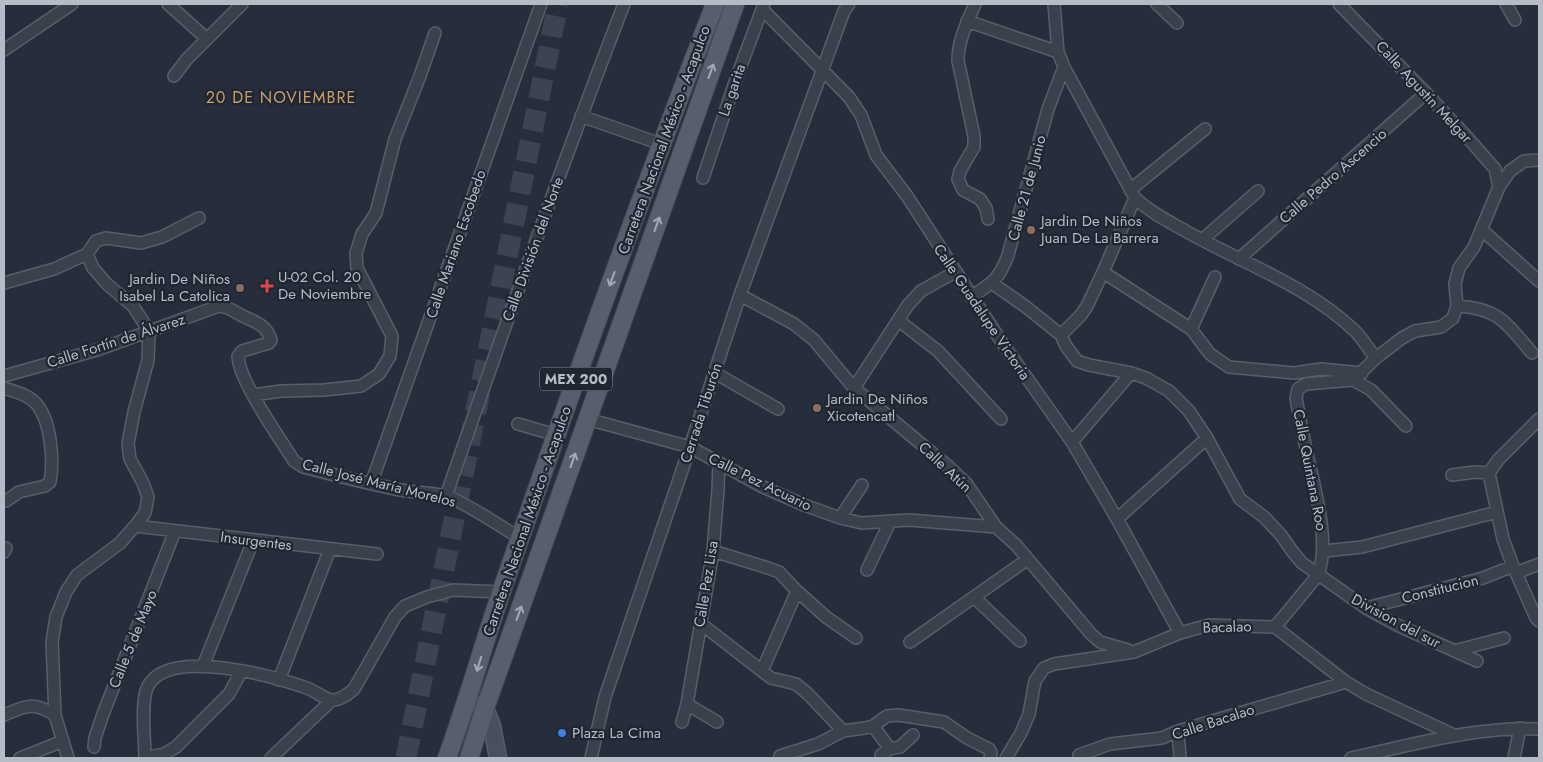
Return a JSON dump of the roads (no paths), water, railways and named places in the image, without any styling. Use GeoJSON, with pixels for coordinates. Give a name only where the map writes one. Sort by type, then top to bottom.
{"type":"FeatureCollection","features":[{"type":"Feature","properties":{"kind":"main road","name":"Carretera Nacional México - Acapulco"},"geometry":{"type":"LineString","coordinates":[[447,758],[467,702],[501,592],[556,435],[661,144],[715,4]]}},
{"type":"Feature","properties":{"kind":"main road","name":"Carretera Nacional México - Acapulco"},"geometry":{"type":"LineString","coordinates":[[469,758],[485,708],[735,4]]}},
{"type":"Feature","properties":{"kind":"street"},"geometry":{"type":"LineString","coordinates":[[4,50],[72,4]]}},
{"type":"Feature","properties":{"kind":"street"},"geometry":{"type":"LineString","coordinates":[[168,4],[207,39]]}},
{"type":"Feature","properties":{"kind":"street"},"geometry":{"type":"LineString","coordinates":[[174,76],[187,60],[242,4]]}},
{"type":"Feature","properties":{"kind":"street","name":"Calle Mariano Escobedo"},"geometry":{"type":"LineString","coordinates":[[372,484],[541,4]]}},
{"type":"Feature","properties":{"kind":"street","name":"Calle División del Norte"},"geometry":{"type":"LineString","coordinates":[[446,496],[581,116],[624,4]]}},
{"type":"Feature","properties":{"kind":"street","name":"Cerrada Tiburón"},"geometry":{"type":"LineString","coordinates":[[591,758],[605,697],[740,295],[848,4]]}},
{"type":"Feature","properties":{"kind":"street"},"geometry":{"type":"LineString","coordinates":[[975,4],[958,48],[958,61],[974,136],[974,147],[960,171],[958,179],[963,190],[980,198],[986,208],[988,218]]}},
{"type":"Feature","properties":{"kind":"street"},"geometry":{"type":"LineString","coordinates":[[1054,4],[1058,52],[1064,67],[1132,194],[1153,212],[1202,240],[1295,287],[1357,332],[1376,358]]}},
{"type":"Feature","properties":{"kind":"street"},"geometry":{"type":"LineString","coordinates":[[1157,4],[1177,23]]}},
{"type":"Feature","properties":{"kind":"street","name":"Calle Agustín Melgar"},"geometry":{"type":"LineString","coordinates":[[1339,4],[1426,93],[1495,169],[1499,187]]}},
{"type":"Feature","properties":{"kind":"street"},"geometry":{"type":"LineString","coordinates":[[1506,4],[1515,20]]}},
{"type":"Feature","properties":{"kind":"street","name":"Calle Guadalupe Victoria"},"geometry":{"type":"LineString","coordinates":[[763,6],[849,97],[861,115],[876,155],[907,196],[971,297],[1072,442],[1180,633]]}},
{"type":"Feature","properties":{"kind":"street","name":"La garita"},"geometry":{"type":"LineString","coordinates":[[703,178],[763,6]]}},
{"type":"Feature","properties":{"kind":"street"},"geometry":{"type":"LineString","coordinates":[[968,21],[1058,52]]}},
{"type":"Feature","properties":{"kind":"street"},"geometry":{"type":"LineString","coordinates":[[253,395],[281,391],[324,390],[362,386],[379,374],[390,356],[392,336],[357,268],[356,253],[362,234],[376,213],[395,139],[435,33]]}},
{"type":"Feature","properties":{"kind":"street","name":"Calle 21 de Junio"},"geometry":{"type":"LineString","coordinates":[[971,297],[992,283],[1002,270],[1008,255],[1048,110],[1064,67]]}},
{"type":"Feature","properties":{"kind":"street","name":"Calle Pedro Ascencio"},"geometry":{"type":"LineString","coordinates":[[1239,259],[1426,93]]}},
{"type":"Feature","properties":{"kind":"street"},"geometry":{"type":"LineString","coordinates":[[581,116],[661,144]]}},
{"type":"Feature","properties":{"kind":"street"},"geometry":{"type":"LineString","coordinates":[[992,283],[1061,335],[1081,315],[1103,272],[1132,194],[1204,129]]}},
{"type":"Feature","properties":{"kind":"street"},"geometry":{"type":"LineString","coordinates":[[1358,376],[1376,358],[1402,338],[1415,332],[1441,327],[1453,318],[1457,306],[1455,284],[1459,268],[1474,247],[1499,187],[1510,171],[1524,161],[1539,160]]}},
{"type":"Feature","properties":{"kind":"street"},"geometry":{"type":"LineString","coordinates":[[1202,240],[1258,191]]}},
{"type":"Feature","properties":{"kind":"street"},"geometry":{"type":"LineString","coordinates":[[4,283],[54,269],[87,254],[96,241],[106,238],[141,243],[162,238],[199,218]]}},
{"type":"Feature","properties":{"kind":"street"},"geometry":{"type":"LineString","coordinates":[[1482,230],[1539,281]]}},
{"type":"Feature","properties":{"kind":"street"},"geometry":{"type":"LineString","coordinates":[[68,758],[55,714],[52,642],[56,617],[66,592],[78,575],[120,543],[146,512],[148,498],[143,483],[130,459],[128,444],[134,412],[148,360],[149,331],[133,306],[107,284],[93,268],[87,254]]}},
{"type":"Feature","properties":{"kind":"street"},"geometry":{"type":"LineString","coordinates":[[854,388],[908,305],[921,291],[955,272]]}},
{"type":"Feature","properties":{"kind":"street"},"geometry":{"type":"LineString","coordinates":[[1103,272],[1191,329],[1210,354],[1229,367],[1294,373],[1322,369],[1358,376],[1406,426]]}},
{"type":"Feature","properties":{"kind":"street"},"geometry":{"type":"LineString","coordinates":[[1191,329],[1215,277]]}},
{"type":"Feature","properties":{"kind":"street","name":"Calle Atún"},"geometry":{"type":"LineString","coordinates":[[740,295],[794,324],[814,340],[854,388],[966,483],[996,527],[1016,545],[1091,634],[1100,642],[1134,652]]}},
{"type":"Feature","properties":{"kind":"street","name":"Calle Fortín de Álvarez"},"geometry":{"type":"LineString","coordinates":[[4,376],[97,350],[219,306],[228,307]]}},
{"type":"Feature","properties":{"kind":"street"},"geometry":{"type":"LineString","coordinates":[[1457,306],[1474,307],[1491,312],[1505,322],[1532,352]]}},
{"type":"Feature","properties":{"kind":"street","name":"Calle José María Morelos"},"geometry":{"type":"LineString","coordinates":[[228,307],[238,314],[257,322],[265,329],[271,340],[265,345],[242,351],[238,356],[238,363],[253,395],[294,461],[303,467],[372,484],[446,496],[520,538]]}},
{"type":"Feature","properties":{"kind":"street"},"geometry":{"type":"LineString","coordinates":[[898,320],[938,351],[1001,420]]}},
{"type":"Feature","properties":{"kind":"street","name":"Division del sur"},"geometry":{"type":"LineString","coordinates":[[1061,335],[1066,346],[1077,361],[1146,378],[1169,391],[1189,411],[1207,438],[1240,499],[1264,518],[1281,535],[1302,562],[1318,575],[1366,608],[1476,662]]}},
{"type":"Feature","properties":{"kind":"street"},"geometry":{"type":"LineString","coordinates":[[715,372],[778,409]]}},
{"type":"Feature","properties":{"kind":"street"},"geometry":{"type":"LineString","coordinates":[[1072,442],[1131,374]]}},
{"type":"Feature","properties":{"kind":"street","name":"Calle Quintana Roo"},"geometry":{"type":"LineString","coordinates":[[1276,626],[1318,575],[1324,551],[1317,494],[1308,461],[1296,398],[1298,389],[1306,384],[1358,376]]}},
{"type":"Feature","properties":{"kind":"street"},"geometry":{"type":"LineString","coordinates":[[4,388],[24,394],[38,406],[48,426],[52,458],[50,482],[45,486],[19,492],[6,501]]}},
{"type":"Feature","properties":{"kind":"street","name":"Calle Pez Acuario"},"geometry":{"type":"LineString","coordinates":[[587,419],[690,447],[771,491],[840,518],[862,523],[909,520],[996,527]]}},
{"type":"Feature","properties":{"kind":"street"},"geometry":{"type":"LineString","coordinates":[[1539,419],[1498,460],[1489,473],[1503,539],[1514,570],[1539,621]]}},
{"type":"Feature","properties":{"kind":"street"},"geometry":{"type":"LineString","coordinates":[[518,424],[556,435]]}},
{"type":"Feature","properties":{"kind":"street"},"geometry":{"type":"LineString","coordinates":[[1117,519],[1207,438]]}},
{"type":"Feature","properties":{"kind":"street","name":"Calle Pez Lisa"},"geometry":{"type":"LineString","coordinates":[[682,722],[687,704],[713,551],[719,463]]}},
{"type":"Feature","properties":{"kind":"street"},"geometry":{"type":"LineString","coordinates":[[1452,475],[1475,472],[1489,473]]}},
{"type":"Feature","properties":{"kind":"street"},"geometry":{"type":"LineString","coordinates":[[840,518],[862,485]]}},
{"type":"Feature","properties":{"kind":"street"},"geometry":{"type":"LineString","coordinates":[[1324,551],[1362,547],[1497,512]]}},
{"type":"Feature","properties":{"kind":"street"},"geometry":{"type":"LineString","coordinates":[[867,570],[890,522]]}},
{"type":"Feature","properties":{"kind":"street","name":"Insurgentes"},"geometry":{"type":"LineString","coordinates":[[135,526],[377,554]]}},
{"type":"Feature","properties":{"kind":"street","name":"Calle 5 de Mayo"},"geometry":{"type":"LineString","coordinates":[[94,747],[103,714],[175,531]]}},
{"type":"Feature","properties":{"kind":"street"},"geometry":{"type":"LineString","coordinates":[[203,666],[253,541]]}},
{"type":"Feature","properties":{"kind":"street"},"geometry":{"type":"LineString","coordinates":[[279,680],[330,549]]}},
{"type":"Feature","properties":{"kind":"street"},"geometry":{"type":"LineString","coordinates":[[713,551],[779,572],[826,617],[856,638]]}},
{"type":"Feature","properties":{"kind":"street"},"geometry":{"type":"LineString","coordinates":[[910,642],[1028,559]]}},
{"type":"Feature","properties":{"kind":"street","name":"Constitucion"},"geometry":{"type":"LineString","coordinates":[[1366,608],[1539,564]]}},
{"type":"Feature","properties":{"kind":"street"},"geometry":{"type":"LineString","coordinates":[[271,758],[332,700],[344,698],[354,689],[395,617],[405,606],[453,590],[501,592]]}},
{"type":"Feature","properties":{"kind":"street"},"geometry":{"type":"LineString","coordinates":[[762,671],[797,591]]}},
{"type":"Feature","properties":{"kind":"street"},"geometry":{"type":"LineString","coordinates":[[974,597],[1020,641]]}},
{"type":"Feature","properties":{"kind":"street"},"geometry":{"type":"LineString","coordinates":[[700,623],[772,678],[796,684],[808,694],[842,731]]}},
{"type":"Feature","properties":{"kind":"street","name":"Bacalao"},"geometry":{"type":"LineString","coordinates":[[1006,758],[1022,733],[1029,714],[1035,682],[1044,668],[1054,664],[1134,652],[1180,633],[1208,625],[1276,626]]}},
{"type":"Feature","properties":{"kind":"street"},"geometry":{"type":"LineString","coordinates":[[1276,626],[1346,682],[1366,694],[1454,735]]}},
{"type":"Feature","properties":{"kind":"street"},"geometry":{"type":"LineString","coordinates":[[1454,651],[1504,638]]}},
{"type":"Feature","properties":{"kind":"street"},"geometry":{"type":"LineString","coordinates":[[241,672],[229,694],[176,746],[164,754],[145,758],[144,697],[148,686],[156,676],[167,670],[203,666],[224,668],[279,680],[309,689],[332,700]]}},
{"type":"Feature","properties":{"kind":"street","name":"Calle Bacalao"},"geometry":{"type":"LineString","coordinates":[[1079,755],[1110,744],[1162,738],[1178,731],[1346,682]]}},
{"type":"Feature","properties":{"kind":"street"},"geometry":{"type":"LineString","coordinates":[[467,702],[485,708],[492,726],[498,758]]}},
{"type":"Feature","properties":{"kind":"street"},"geometry":{"type":"LineString","coordinates":[[687,704],[717,722]]}},
{"type":"Feature","properties":{"kind":"street"},"geometry":{"type":"LineString","coordinates":[[4,715],[31,706],[42,707],[55,714]]}},
{"type":"Feature","properties":{"kind":"street"},"geometry":{"type":"LineString","coordinates":[[780,756],[818,744],[842,731],[873,726],[887,716],[898,715],[944,722],[960,734],[989,749],[991,753],[990,758]]}},
{"type":"Feature","properties":{"kind":"street"},"geometry":{"type":"LineString","coordinates":[[873,726],[886,752],[900,747],[913,736]]}},
{"type":"Feature","properties":{"kind":"street"},"geometry":{"type":"LineString","coordinates":[[1514,758],[1520,728]]}},
{"type":"Feature","properties":{"kind":"street"},"geometry":{"type":"LineString","coordinates":[[1351,758],[1454,735],[1520,728],[1539,729]]}},
{"type":"Feature","properties":{"kind":"street"},"geometry":{"type":"LineString","coordinates":[[1178,731],[1180,758]]}},
{"type":"Feature","properties":{"kind":"street"},"geometry":{"type":"LineString","coordinates":[[20,758],[63,741]]}},
{"type":"Feature","properties":{"kind":"tunnel"},"geometry":{"type":"LineString","coordinates":[[406,758],[558,4]]}},
{"type":"Feature","properties":{"kind":"place","name":"Jardin De Niños Juan De La Barrera"},"geometry":{"type":"Point","coordinates":[1031,230]}},
{"type":"Feature","properties":{"kind":"place","name":"U-02 Col. 20 De Noviembre"},"geometry":{"type":"Point","coordinates":[267,286]}},
{"type":"Feature","properties":{"kind":"place","name":"Jardin De Niños Isabel La Catolica"},"geometry":{"type":"Point","coordinates":[240,288]}},
{"type":"Feature","properties":{"kind":"place","name":"Jardin De Niños Xicotencatl"},"geometry":{"type":"Point","coordinates":[817,408]}},
{"type":"Feature","properties":{"kind":"place","name":"Plaza La Cima"},"geometry":{"type":"Point","coordinates":[562,733]}},
{"type":"Feature","properties":{"kind":"district","name":"20 DE NOVIEMBRE"},"geometry":{"type":"Point","coordinates":[281,97]}}]}
